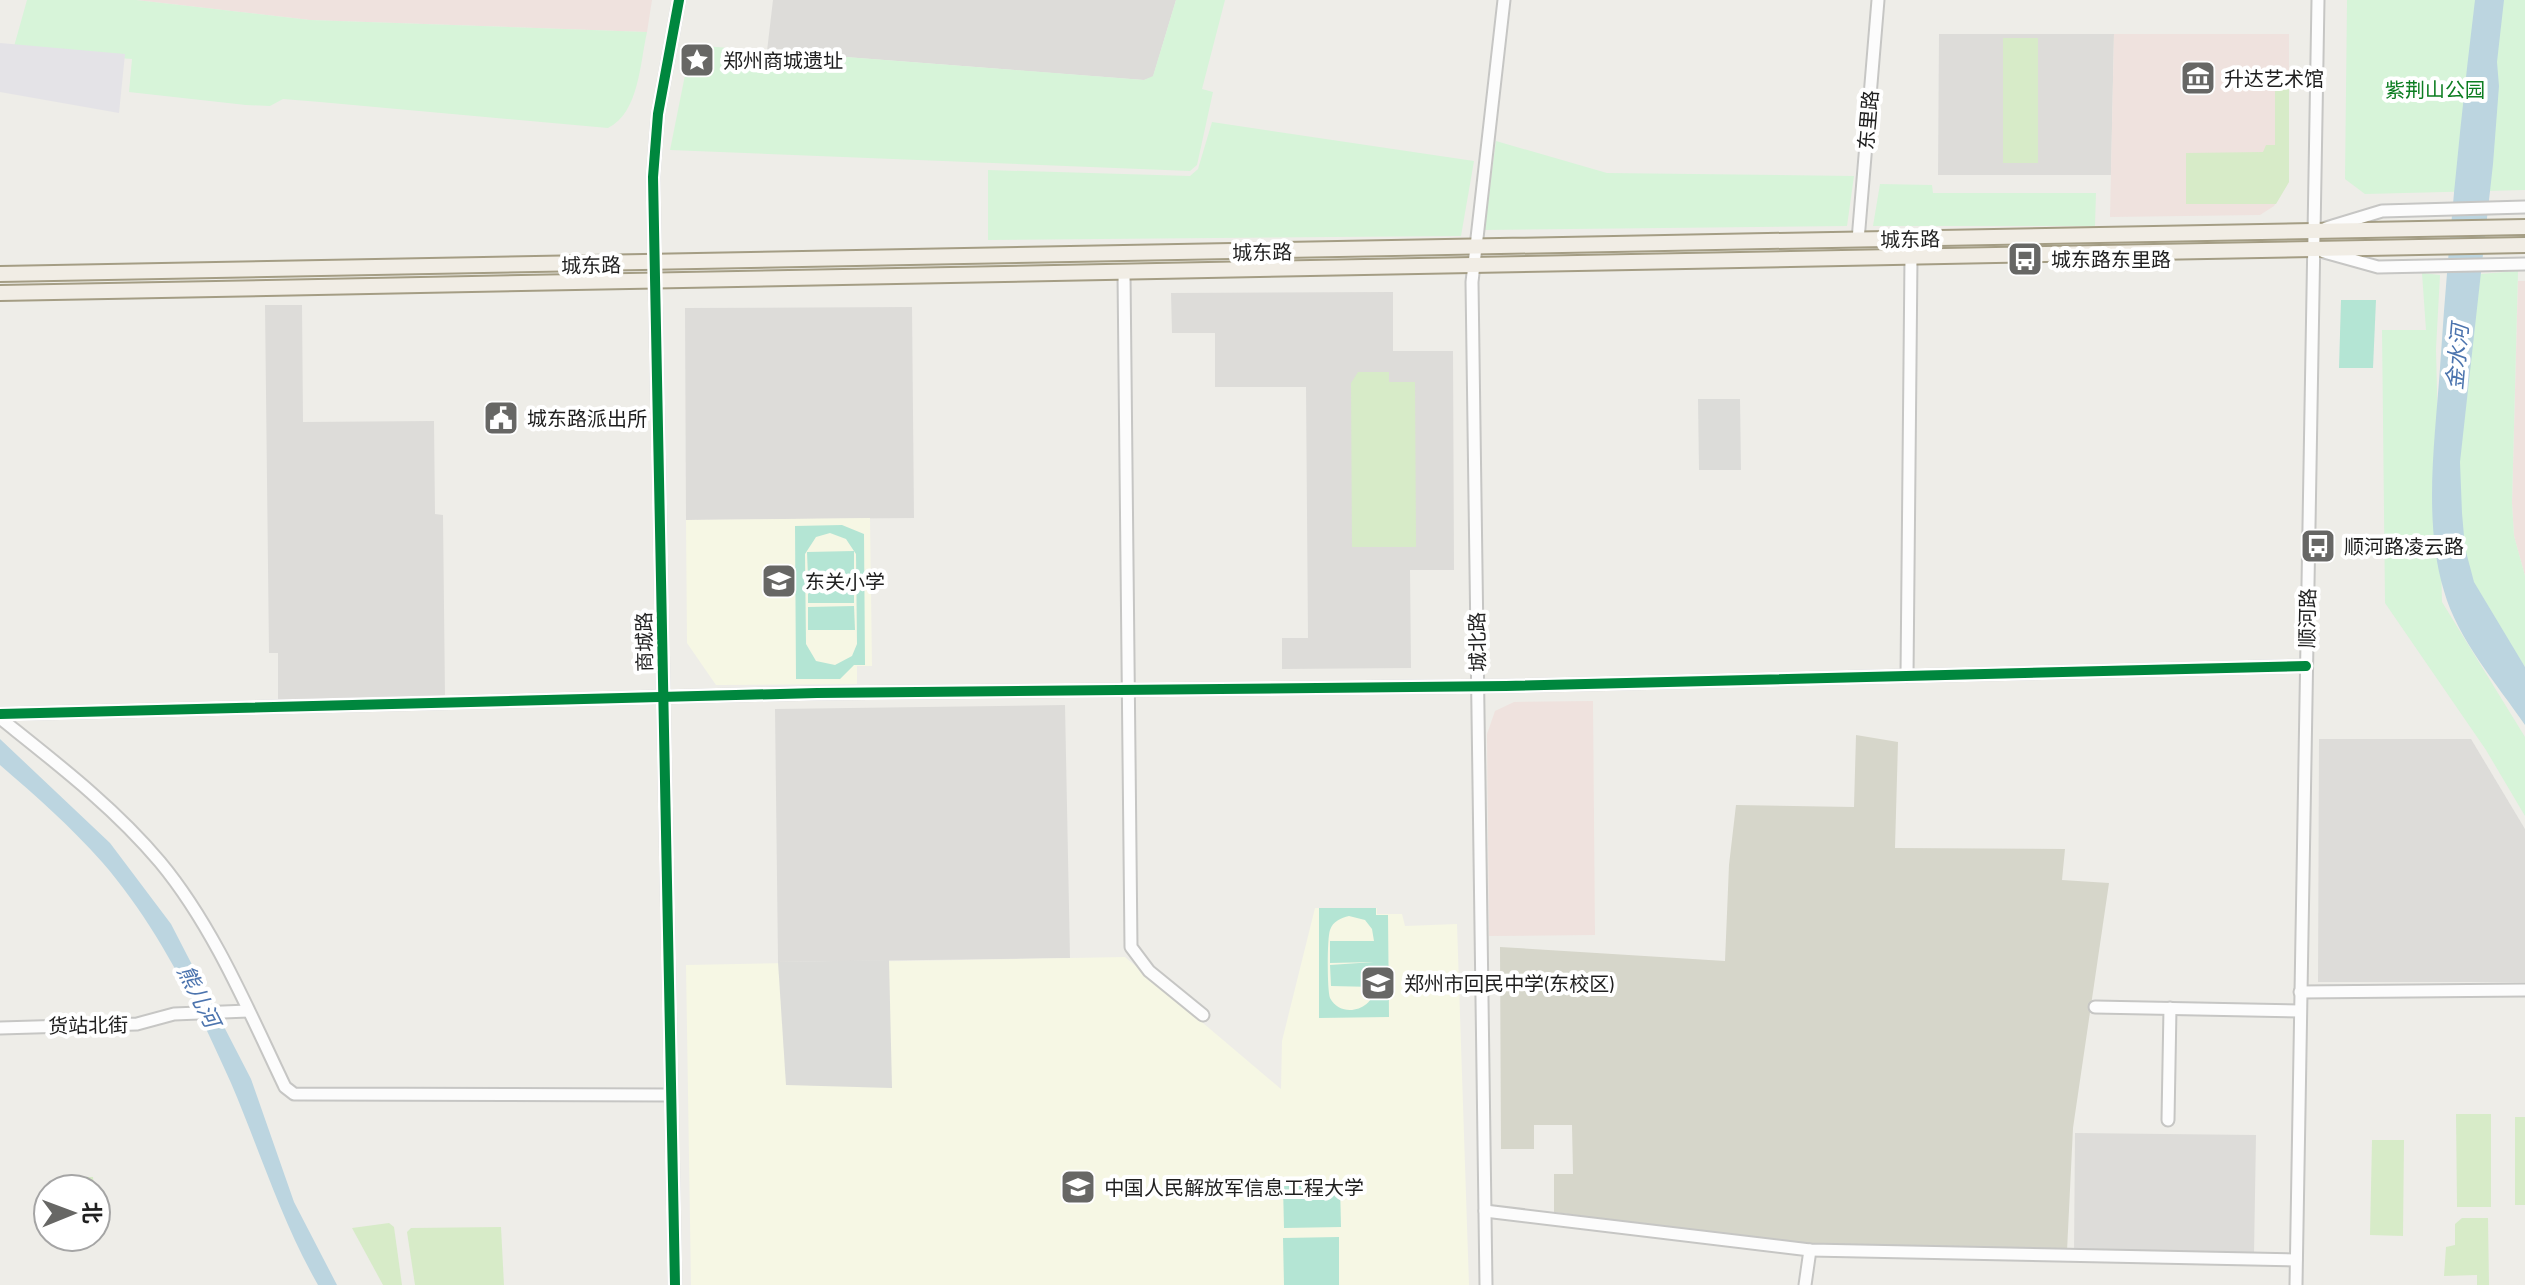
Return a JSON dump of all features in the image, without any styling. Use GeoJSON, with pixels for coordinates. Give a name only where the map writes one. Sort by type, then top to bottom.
{"type":"FeatureCollection","features":[{"type":"Feature","properties":{"kind":"main road","name":"城东路"},"geometry":{"type":"LineString","coordinates":[[0,274],[2525,227]]}},
{"type":"Feature","properties":{"kind":"main road","name":"城东路"},"geometry":{"type":"LineString","coordinates":[[0,293],[2525,245]]}},
{"type":"Feature","properties":{"kind":"street","name":"商城路"},"geometry":{"type":"LineString","coordinates":[[675,1285],[653,177],[657,126],[679,0]]}},
{"type":"Feature","properties":{"kind":"street","name":"城北路"},"geometry":{"type":"LineString","coordinates":[[1486,1285],[1473,266],[1504,0]]}},
{"type":"Feature","properties":{"kind":"street","name":"东里路"},"geometry":{"type":"LineString","coordinates":[[1858,240],[1878,0]]}},
{"type":"Feature","properties":{"kind":"street","name":"顺河路"},"geometry":{"type":"LineString","coordinates":[[2296,1285],[2318,0]]}},
{"type":"Feature","properties":{"kind":"street"},"geometry":{"type":"LineString","coordinates":[[2314,232],[2382,211],[2525,207]]}},
{"type":"Feature","properties":{"kind":"street"},"geometry":{"type":"LineString","coordinates":[[2314,250],[2378,267],[2525,264]]}},
{"type":"Feature","properties":{"kind":"street"},"geometry":{"type":"LineString","coordinates":[[1907,676],[1911,257]]}},
{"type":"Feature","properties":{"kind":"street"},"geometry":{"type":"LineString","coordinates":[[1124,273],[1131,947],[1149,971],[1203,1015]]}},
{"type":"Feature","properties":{"kind":"street"},"geometry":{"type":"LineString","coordinates":[[0,716],[663,698],[1478,686],[2306,666]]}},
{"type":"Feature","properties":{"kind":"street"},"geometry":{"type":"LineString","coordinates":[[0,716],[79,782],[160,862],[192,908],[285,1087],[294,1094],[671,1095]]}},
{"type":"Feature","properties":{"kind":"street"},"geometry":{"type":"LineString","coordinates":[[2300,992],[2525,990]]}},
{"type":"Feature","properties":{"kind":"street"},"geometry":{"type":"LineString","coordinates":[[2095,1007],[2300,1011]]}},
{"type":"Feature","properties":{"kind":"street"},"geometry":{"type":"LineString","coordinates":[[2168,1120],[2170,1008]]}},
{"type":"Feature","properties":{"kind":"street","name":"货站北街"},"geometry":{"type":"LineString","coordinates":[[0,1028],[137,1024],[174,1014],[248,1011]]}},
{"type":"Feature","properties":{"kind":"street"},"geometry":{"type":"LineString","coordinates":[[1485,1211],[1810,1250],[2296,1260]]}},
{"type":"Feature","properties":{"kind":"street"},"geometry":{"type":"LineString","coordinates":[[1805,1285],[1810,1250]]}},
{"type":"Feature","properties":{"kind":"shaded area"},"geometry":{"type":"Polygon","coordinates":[[[136,0],[652,0],[647,32],[310,20],[136,0]]]}},
{"type":"Feature","properties":{"kind":"shaded area"},"geometry":{"type":"Polygon","coordinates":[[[773,0],[1176,0],[1153,77],[1144,80],[767,51],[773,0]]]}},
{"type":"Feature","properties":{"kind":"shaded area"},"geometry":{"type":"Polygon","coordinates":[[[1939,34],[2114,34],[2111,175],[1938,175],[1939,34]]]}},
{"type":"Feature","properties":{"kind":"shaded area"},"geometry":{"type":"Polygon","coordinates":[[[2114,34],[2289,34],[2289,182],[2274,206],[2260,215],[2110,217],[2114,34]]]}},
{"type":"Feature","properties":{"kind":"shaded area"},"geometry":{"type":"Polygon","coordinates":[[[0,43],[125,54],[119,113],[0,92],[0,43]]]}},
{"type":"Feature","properties":{"kind":"shaded area"},"geometry":{"type":"Polygon","coordinates":[[[2518,281],[2525,281],[2525,576],[2514,536],[2512,503],[2518,281]]]}},
{"type":"Feature","properties":{"kind":"shaded area"},"geometry":{"type":"Polygon","coordinates":[[[1393,292],[1393,351],[1453,351],[1454,570],[1410,570],[1411,668],[1282,669],[1282,638],[1308,638],[1306,387],[1215,387],[1215,333],[1172,333],[1171,293],[1393,292]]]}},
{"type":"Feature","properties":{"kind":"shaded area"},"geometry":{"type":"Polygon","coordinates":[[[265,305],[302,305],[303,422],[434,421],[435,514],[443,515],[445,698],[278,700],[278,653],[269,653],[265,305]]]}},
{"type":"Feature","properties":{"kind":"shaded area"},"geometry":{"type":"Polygon","coordinates":[[[912,307],[914,518],[686,520],[685,308],[912,307]]]}},
{"type":"Feature","properties":{"kind":"shaded area"},"geometry":{"type":"Polygon","coordinates":[[[1698,399],[1740,399],[1741,470],[1699,470],[1698,399]]]}},
{"type":"Feature","properties":{"kind":"shaded area","name":"东关小学"},"geometry":{"type":"Polygon","coordinates":[[[870,518],[872,666],[857,666],[857,684],[716,685],[687,643],[686,520],[870,518]]]}},
{"type":"Feature","properties":{"kind":"shaded area"},"geometry":{"type":"Polygon","coordinates":[[[1593,701],[1595,935],[1489,936],[1487,734],[1495,711],[1514,702],[1593,701]]]}},
{"type":"Feature","properties":{"kind":"shaded area"},"geometry":{"type":"Polygon","coordinates":[[[1065,705],[1070,958],[778,962],[775,709],[1065,705]]]}},
{"type":"Feature","properties":{"kind":"shaded area"},"geometry":{"type":"Polygon","coordinates":[[[1856,735],[1898,742],[1895,848],[2065,849],[2062,880],[2109,883],[2073,1128],[2067,1251],[1862,1250],[1726,1236],[1554,1212],[1554,1174],[1573,1174],[1572,1125],[1534,1125],[1534,1149],[1501,1149],[1500,947],[1725,961],[1729,865],[1736,805],[1854,807],[1856,735]]]}},
{"type":"Feature","properties":{"kind":"shaded area"},"geometry":{"type":"Polygon","coordinates":[[[2319,739],[2471,739],[2525,829],[2525,982],[2318,982],[2319,739]]]}},
{"type":"Feature","properties":{"kind":"shaded area","name":"中国人民解放军信息工程大学"},"geometry":{"type":"Polygon","coordinates":[[[1315,908],[1377,908],[1377,914],[1402,914],[1405,926],[1457,924],[1469,1285],[691,1285],[686,965],[1125,957],[1281,1089],[1282,1041],[1315,908]]]}},
{"type":"Feature","properties":{"kind":"shaded area"},"geometry":{"type":"Polygon","coordinates":[[[889,960],[892,1088],[786,1085],[778,962],[889,960]]]}},
{"type":"Feature","properties":{"kind":"shaded area"},"geometry":{"type":"Polygon","coordinates":[[[2075,1133],[2256,1135],[2254,1254],[2074,1252],[2075,1133]]]}},
{"type":"Feature","properties":{"kind":"green space"},"geometry":{"type":"Polygon","coordinates":[[[27,0],[136,0],[310,20],[647,32],[632,99],[618,121],[608,128],[283,99],[270,106],[246,105],[129,92],[132,59],[13,50],[27,0]]]}},
{"type":"Feature","properties":{"kind":"green space"},"geometry":{"type":"Polygon","coordinates":[[[1176,0],[1225,0],[1202,89],[1213,92],[1197,165],[1190,171],[670,150],[691,45],[1144,80],[1153,76],[1176,0]]]}},
{"type":"Feature","properties":{"kind":"green space","name":"紫荆山公园"},"geometry":{"type":"Polygon","coordinates":[[[2347,0],[2525,0],[2525,190],[2365,194],[2345,179],[2347,0]]]}},
{"type":"Feature","properties":{"kind":"green space"},"geometry":{"type":"Polygon","coordinates":[[[2003,38],[2038,38],[2038,163],[2003,163],[2003,38]]]}},
{"type":"Feature","properties":{"kind":"green space"},"geometry":{"type":"Polygon","coordinates":[[[2289,83],[2289,182],[2276,204],[2186,204],[2186,153],[2263,152],[2266,145],[2275,145],[2275,84],[2289,83]]]}},
{"type":"Feature","properties":{"kind":"green space"},"geometry":{"type":"Polygon","coordinates":[[[1212,122],[1474,161],[1461,236],[988,240],[988,170],[1190,176],[1198,169],[1212,122]]]}},
{"type":"Feature","properties":{"kind":"green space"},"geometry":{"type":"Polygon","coordinates":[[[1496,141],[1607,173],[1854,176],[1847,226],[1484,230],[1496,141]]]}},
{"type":"Feature","properties":{"kind":"green space"},"geometry":{"type":"Polygon","coordinates":[[[1880,184],[1932,185],[1933,193],[2096,193],[2095,226],[1873,226],[1880,184]]]}},
{"type":"Feature","properties":{"kind":"green space"},"geometry":{"type":"Polygon","coordinates":[[[2518,271],[2512,503],[2514,536],[2525,576],[2525,667],[2474,583],[2464,551],[2459,474],[2465,388],[2480,274],[2518,271]]]}},
{"type":"Feature","properties":{"kind":"green space"},"geometry":{"type":"Polygon","coordinates":[[[2422,273],[2440,275],[2436,349],[2442,602],[2525,737],[2525,816],[2486,750],[2385,603],[2382,330],[2426,330],[2422,273]]]}},
{"type":"Feature","properties":{"kind":"green space"},"geometry":{"type":"Polygon","coordinates":[[[2341,300],[2376,300],[2373,368],[2339,368],[2341,300]]]}},
{"type":"Feature","properties":{"kind":"green space"},"geometry":{"type":"Polygon","coordinates":[[[1358,372],[1389,372],[1389,382],[1415,382],[1416,547],[1352,547],[1351,383],[1358,372]]]}},
{"type":"Feature","properties":{"kind":"green space"},"geometry":{"type":"Polygon","coordinates":[[[842,525],[864,534],[865,665],[854,665],[840,679],[796,679],[795,526],[842,525]],[[830,533],[816,537],[805,554],[806,644],[816,661],[835,665],[852,656],[857,644],[856,554],[846,539],[830,533]]]}},
{"type":"Feature","properties":{"kind":"green space"},"geometry":{"type":"Polygon","coordinates":[[[854,551],[854,576],[808,577],[807,552],[854,551]]]}},
{"type":"Feature","properties":{"kind":"green space"},"geometry":{"type":"Polygon","coordinates":[[[808,579],[854,579],[854,603],[808,603],[808,579]]]}},
{"type":"Feature","properties":{"kind":"green space"},"geometry":{"type":"Polygon","coordinates":[[[854,606],[855,630],[808,630],[808,607],[854,606]]]}},
{"type":"Feature","properties":{"kind":"green space"},"geometry":{"type":"Polygon","coordinates":[[[1319,908],[1376,908],[1376,915],[1388,915],[1389,1017],[1319,1018],[1319,908]],[[1349,916],[1335,922],[1330,930],[1329,993],[1335,1005],[1342,1009],[1364,1006],[1373,995],[1374,987],[1331,986],[1330,965],[1374,962],[1330,963],[1330,941],[1374,941],[1372,929],[1365,920],[1349,916]]]}},
{"type":"Feature","properties":{"kind":"green space"},"geometry":{"type":"Polygon","coordinates":[[[2456,1114],[2491,1114],[2491,1207],[2457,1207],[2456,1114]]]}},
{"type":"Feature","properties":{"kind":"green space"},"geometry":{"type":"Polygon","coordinates":[[[2515,1117],[2525,1117],[2525,1205],[2515,1205],[2515,1117]]]}},
{"type":"Feature","properties":{"kind":"green space"},"geometry":{"type":"Polygon","coordinates":[[[2372,1140],[2404,1140],[2403,1236],[2370,1235],[2372,1140]]]}},
{"type":"Feature","properties":{"kind":"green space"},"geometry":{"type":"Polygon","coordinates":[[[1340,1185],[1341,1227],[1284,1228],[1283,1186],[1340,1185]]]}},
{"type":"Feature","properties":{"kind":"green space"},"geometry":{"type":"Polygon","coordinates":[[[2462,1218],[2488,1218],[2489,1285],[2477,1285],[2477,1275],[2444,1276],[2446,1247],[2455,1245],[2455,1224],[2462,1218]]]}},
{"type":"Feature","properties":{"kind":"green space"},"geometry":{"type":"Polygon","coordinates":[[[389,1223],[394,1227],[402,1285],[383,1285],[352,1228],[389,1223]]]}},
{"type":"Feature","properties":{"kind":"green space"},"geometry":{"type":"Polygon","coordinates":[[[501,1227],[504,1285],[415,1285],[407,1232],[411,1228],[501,1227]]]}},
{"type":"Feature","properties":{"kind":"green space"},"geometry":{"type":"Polygon","coordinates":[[[1339,1237],[1339,1285],[1284,1285],[1283,1238],[1339,1237]]]}},
{"type":"Feature","properties":{"kind":"water","name":"金水河"},"geometry":{"type":"Polygon","coordinates":[[[2475,0],[2504,0],[2497,62],[2499,86],[2493,164],[2460,462],[2462,513],[2465,548],[2474,582],[2525,667],[2525,725],[2479,661],[2450,609],[2438,564],[2432,509],[2443,322],[2475,0]]]}},
{"type":"Feature","properties":{"kind":"water","name":"熊儿河"},"geometry":{"type":"Polygon","coordinates":[[[0,739],[110,843],[171,924],[251,1079],[294,1202],[337,1285],[318,1285],[282,1210],[218,1054],[190,996],[141,912],[78,836],[0,765],[0,739]]]}},
{"type":"Feature","properties":{"kind":"cycle path"},"geometry":{"type":"LineString","coordinates":[[675,1285],[653,177],[658,114],[679,0]]}},
{"type":"Feature","properties":{"kind":"cycle path"},"geometry":{"type":"LineString","coordinates":[[0,714],[817,693],[1506,686],[2306,666]]}},
{"type":"Feature","properties":{"kind":"place","name":"郑州商城遗址"},"geometry":{"type":"Point","coordinates":[697,60]}},
{"type":"Feature","properties":{"kind":"place","name":"升达艺术馆"},"geometry":{"type":"Point","coordinates":[2198,78]}},
{"type":"Feature","properties":{"kind":"place","name":"城东路东里路"},"geometry":{"type":"Point","coordinates":[2025,259]}},
{"type":"Feature","properties":{"kind":"place","name":"城东路派出所"},"geometry":{"type":"Point","coordinates":[501,418]}},
{"type":"Feature","properties":{"kind":"place","name":"顺河路凌云路"},"geometry":{"type":"Point","coordinates":[2318,546]}},
{"type":"Feature","properties":{"kind":"place","name":"东关小学"},"geometry":{"type":"Point","coordinates":[779,581]}},
{"type":"Feature","properties":{"kind":"place","name":"郑州市回民中学(东校区)"},"geometry":{"type":"Point","coordinates":[1378,983]}},
{"type":"Feature","properties":{"kind":"place","name":"中国人民解放军信息工程大学"},"geometry":{"type":"Point","coordinates":[1078,1187]}}]}
